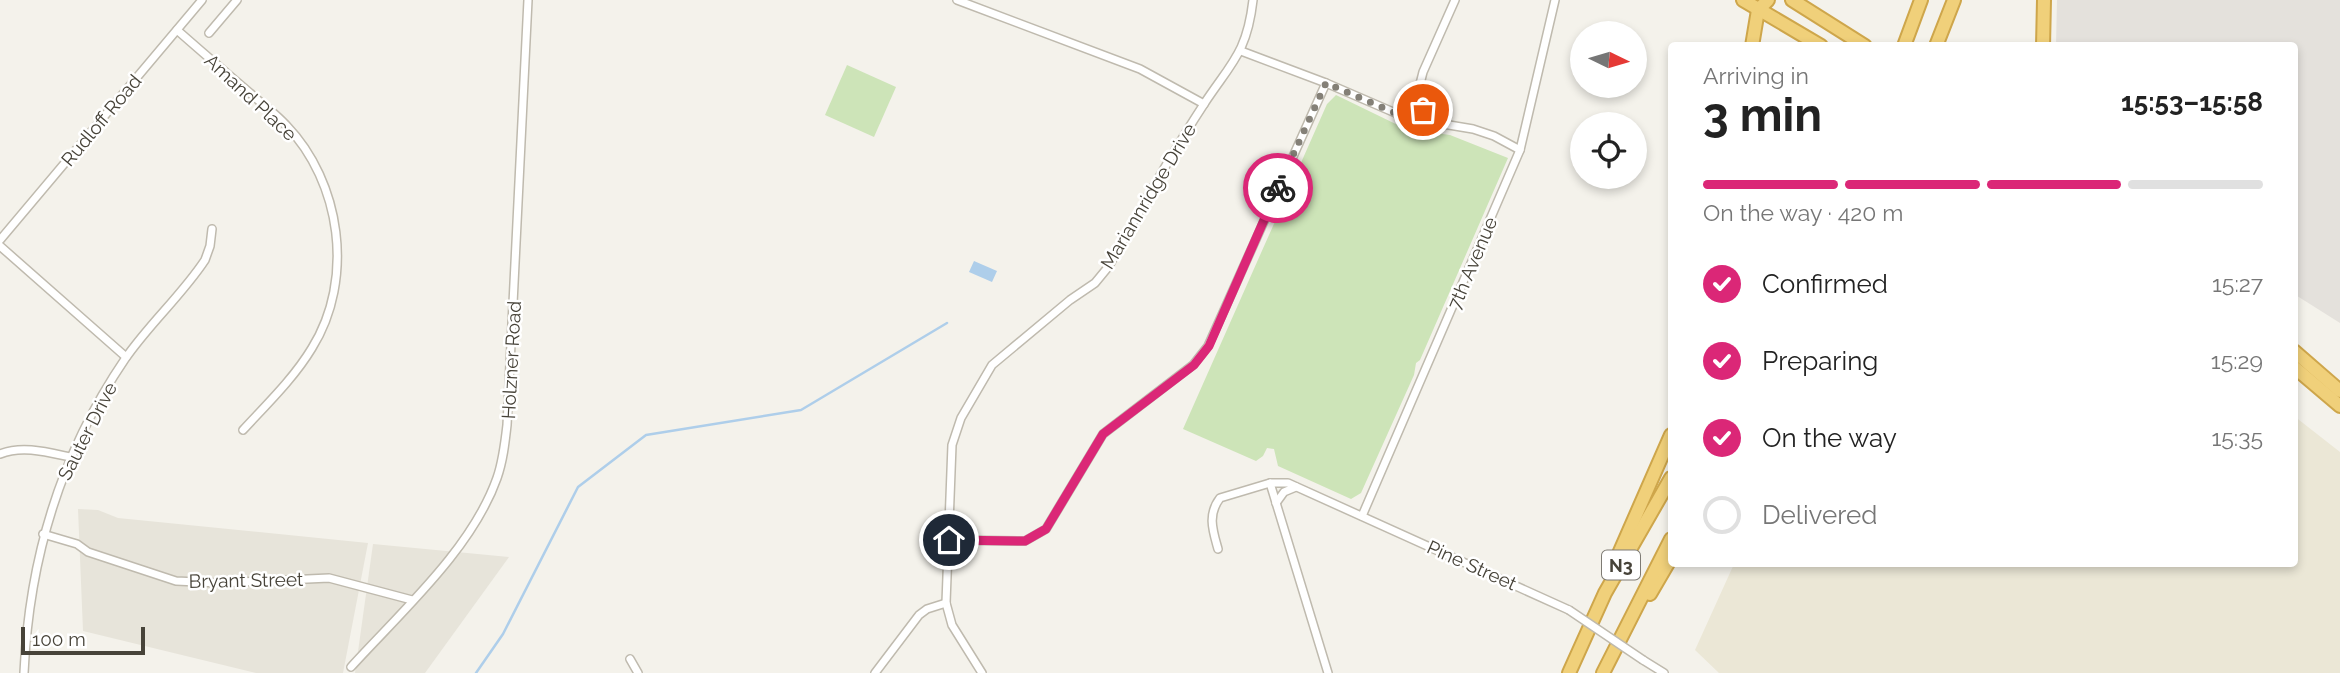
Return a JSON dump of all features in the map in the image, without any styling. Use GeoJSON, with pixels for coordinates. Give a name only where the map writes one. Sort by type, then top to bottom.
{"type":"FeatureCollection","features":[{"type":"Feature","properties":{"kind":"highway"},"geometry":{"type":"LineString","coordinates":[[1743,0],[1814,42]]}},
{"type":"Feature","properties":{"kind":"highway"},"geometry":{"type":"LineString","coordinates":[[1753,42],[1758,10],[1768,0]]}},
{"type":"Feature","properties":{"kind":"highway"},"geometry":{"type":"LineString","coordinates":[[1792,0],[1859,42]]}},
{"type":"Feature","properties":{"kind":"highway"},"geometry":{"type":"LineString","coordinates":[[1905,42],[1921,0]]}},
{"type":"Feature","properties":{"kind":"highway"},"geometry":{"type":"LineString","coordinates":[[1938,42],[1954,0]]}},
{"type":"Feature","properties":{"kind":"highway"},"geometry":{"type":"LineString","coordinates":[[2043,42],[2044,0]]}},
{"type":"Feature","properties":{"kind":"highway"},"geometry":{"type":"LineString","coordinates":[[2298,354],[2340,391]]}},
{"type":"Feature","properties":{"kind":"highway"},"geometry":{"type":"LineString","coordinates":[[2298,370],[2340,406]]}},
{"type":"Feature","properties":{"kind":"highway"},"geometry":{"type":"LineString","coordinates":[[1605,593],[1614,562],[1668,442]]}},
{"type":"Feature","properties":{"kind":"highway","name":"N3"},"geometry":{"type":"LineString","coordinates":[[1569,673],[1605,593],[1668,483]]}},
{"type":"Feature","properties":{"kind":"highway","name":"N3"},"geometry":{"type":"LineString","coordinates":[[1603,673],[1668,544]]}},
{"type":"Feature","properties":{"kind":"highway"},"geometry":{"type":"LineString","coordinates":[[1633,610],[1646,601],[1668,563]]}},
{"type":"Feature","properties":{"kind":"street","name":"Rudloff Road"},"geometry":{"type":"LineString","coordinates":[[0,240],[202,0]]}},
{"type":"Feature","properties":{"kind":"street"},"geometry":{"type":"LineString","coordinates":[[209,33],[237,0]]}},
{"type":"Feature","properties":{"kind":"street","name":"Holzner Road"},"geometry":{"type":"LineString","coordinates":[[351,667],[448,562],[479,517],[498,476],[508,425],[528,0]]}},
{"type":"Feature","properties":{"kind":"street"},"geometry":{"type":"LineString","coordinates":[[957,0],[1140,69],[1204,104]]}},
{"type":"Feature","properties":{"kind":"street","name":"Mariannridge Drive"},"geometry":{"type":"LineString","coordinates":[[982,673],[952,625],[946,603],[954,435],[984,378],[999,357],[1095,283],[1109,266],[1204,104],[1241,51],[1251,19],[1253,0]]}},
{"type":"Feature","properties":{"kind":"street"},"geometry":{"type":"LineString","coordinates":[[1423,122],[1420,84],[1455,0]]}},
{"type":"Feature","properties":{"kind":"street","name":"7th Avenue"},"geometry":{"type":"LineString","coordinates":[[1362,516],[1520,150],[1555,0]]}},
{"type":"Feature","properties":{"kind":"street","name":"Amand Place"},"geometry":{"type":"LineString","coordinates":[[177,30],[286,125],[313,159],[326,186],[333,211],[336,278],[328,315],[313,347],[288,382],[243,429]]}},
{"type":"Feature","properties":{"kind":"street"},"geometry":{"type":"LineString","coordinates":[[1241,51],[1326,83],[1407,118],[1473,129],[1494,136],[1520,150]]}},
{"type":"Feature","properties":{"kind":"street"},"geometry":{"type":"LineString","coordinates":[[949,540],[1025,541],[1046,529],[1103,434],[1201,357],[1209,346],[1326,83]]}},
{"type":"Feature","properties":{"kind":"street","name":"Sauter Drive"},"geometry":{"type":"LineString","coordinates":[[24,673],[35,575],[43,534],[70,457],[126,357],[205,260],[212,229]]}},
{"type":"Feature","properties":{"kind":"street"},"geometry":{"type":"LineString","coordinates":[[0,246],[126,357]]}},
{"type":"Feature","properties":{"kind":"street"},"geometry":{"type":"LineString","coordinates":[[0,454],[26,450],[70,457]]}},
{"type":"Feature","properties":{"kind":"street","name":"Pine Street"},"geometry":{"type":"LineString","coordinates":[[1270,483],[1280,482],[1296,486],[1569,610],[1664,673]]}},
{"type":"Feature","properties":{"kind":"street"},"geometry":{"type":"LineString","coordinates":[[1218,549],[1211,526],[1213,508],[1217,502],[1232,493],[1270,483],[1328,673]]}},
{"type":"Feature","properties":{"kind":"street"},"geometry":{"type":"LineString","coordinates":[[1276,504],[1280,495],[1296,486]]}},
{"type":"Feature","properties":{"kind":"street","name":"Bryant Street"},"geometry":{"type":"LineString","coordinates":[[43,534],[176,581],[219,583],[329,578],[412,600]]}},
{"type":"Feature","properties":{"kind":"street"},"geometry":{"type":"LineString","coordinates":[[875,673],[911,622],[928,609],[946,603]]}},
{"type":"Feature","properties":{"kind":"street"},"geometry":{"type":"LineString","coordinates":[[630,659],[638,673]]}},
{"type":"Feature","properties":{"kind":"shaded area"},"geometry":{"type":"Polygon","coordinates":[[[2057,0],[2340,0],[2340,323],[2298,297],[2298,42],[2056,42],[2057,0]]]}},
{"type":"Feature","properties":{"kind":"shaded area"},"geometry":{"type":"Polygon","coordinates":[[[2298,419],[2340,452],[2340,673],[1719,673],[1695,650],[1733,567],[2298,567],[2298,419]]]}},
{"type":"Feature","properties":{"kind":"shaded area"},"geometry":{"type":"Polygon","coordinates":[[[78,509],[98,510],[118,518],[368,543],[343,673],[256,673],[83,631],[78,509]]]}},
{"type":"Feature","properties":{"kind":"shaded area"},"geometry":{"type":"Polygon","coordinates":[[[373,544],[509,557],[425,673],[355,673],[373,544]]]}},
{"type":"Feature","properties":{"kind":"green space"},"geometry":{"type":"Polygon","coordinates":[[[847,65],[896,87],[874,137],[825,115],[847,65]]]}},
{"type":"Feature","properties":{"kind":"green space"},"geometry":{"type":"Polygon","coordinates":[[[1336,95],[1406,129],[1450,135],[1508,158],[1361,493],[1351,499],[1278,466],[1274,449],[1267,448],[1263,456],[1256,461],[1183,429],[1327,104],[1336,95]]]}},
{"type":"Feature","properties":{"kind":"water"},"geometry":{"type":"Polygon","coordinates":[[[974,261],[997,271],[992,282],[969,272],[974,261]]]}},
{"type":"Feature","properties":{"kind":"waterway"},"geometry":{"type":"LineString","coordinates":[[476,673],[503,634],[578,487],[646,435],[801,410],[947,323]]}},
{"type":"Feature","properties":{"kind":"way so far"},"geometry":{"type":"LineString","coordinates":[[1278,188],[1326,83],[1407,118],[1423,122],[1423,110]]}},
{"type":"Feature","properties":{"kind":"route"},"geometry":{"type":"LineString","coordinates":[[949,540],[1025,541],[1046,529],[1103,434],[1194,365],[1209,346],[1278,188]]}}]}
